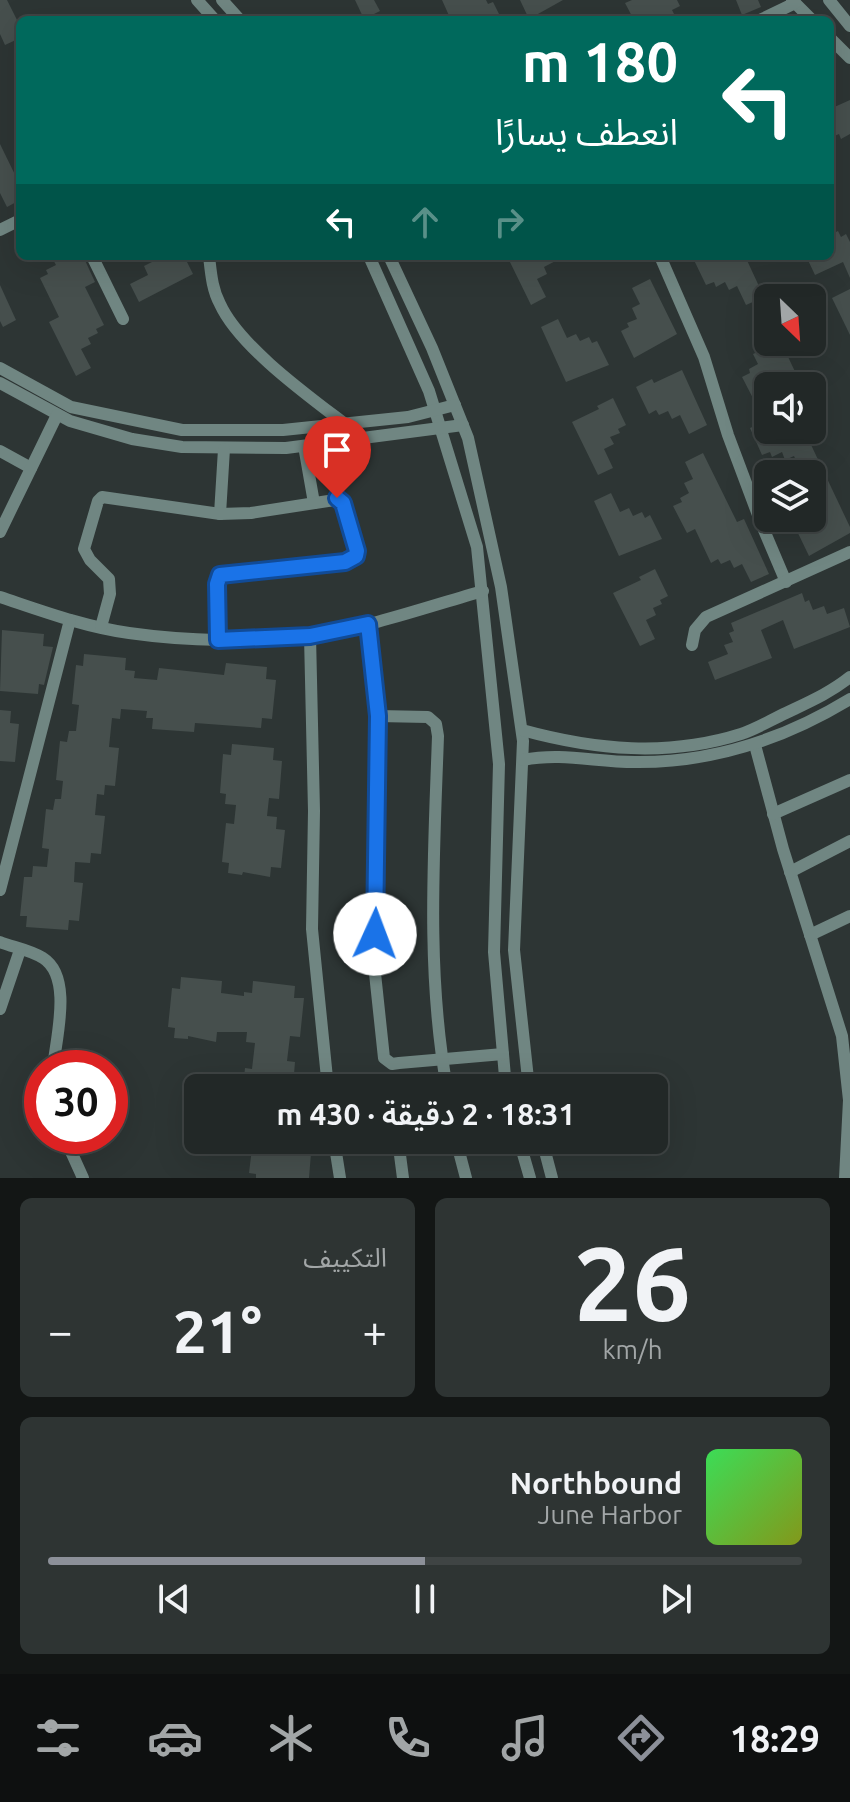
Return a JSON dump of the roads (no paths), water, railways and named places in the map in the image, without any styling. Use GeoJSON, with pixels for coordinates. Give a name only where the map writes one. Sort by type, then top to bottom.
{"type":"FeatureCollection","features":[{"type":"Feature","properties":{"kind":"street"},"geometry":{"type":"LineString","coordinates":[[197,0],[211,16]]}},
{"type":"Feature","properties":{"kind":"street"},"geometry":{"type":"LineString","coordinates":[[222,0],[236,16]]}},
{"type":"Feature","properties":{"kind":"street"},"geometry":{"type":"LineString","coordinates":[[829,0],[850,26]]}},
{"type":"Feature","properties":{"kind":"street"},"geometry":{"type":"LineString","coordinates":[[767,16],[793,2],[808,16]]}},
{"type":"Feature","properties":{"kind":"street"},"geometry":{"type":"LineString","coordinates":[[834,42],[850,58]]}},
{"type":"Feature","properties":{"kind":"street"},"geometry":{"type":"LineString","coordinates":[[94,260],[123,319]]}},
{"type":"Feature","properties":{"kind":"street"},"geometry":{"type":"LineString","coordinates":[[209,260],[218,302],[229,321],[295,386],[345,424]]}},
{"type":"Feature","properties":{"kind":"street"},"geometry":{"type":"LineString","coordinates":[[371,260],[429,391],[477,547],[499,764],[494,952],[505,1074]]}},
{"type":"Feature","properties":{"kind":"street"},"geometry":{"type":"LineString","coordinates":[[391,260],[432,348],[468,438],[501,587],[522,730],[514,950],[527,1074]]}},
{"type":"Feature","properties":{"kind":"street"},"geometry":{"type":"LineString","coordinates":[[662,260],[704,357],[750,494],[786,582]]}},
{"type":"Feature","properties":{"kind":"street"},"geometry":{"type":"LineString","coordinates":[[0,368],[71,407],[182,430],[283,430],[435,412],[455,405]]}},
{"type":"Feature","properties":{"kind":"street"},"geometry":{"type":"LineString","coordinates":[[0,383],[57,415],[132,439],[182,447],[304,446],[463,425]]}},
{"type":"Feature","properties":{"kind":"street"},"geometry":{"type":"LineString","coordinates":[[1,529],[57,415]]}},
{"type":"Feature","properties":{"kind":"street"},"geometry":{"type":"LineString","coordinates":[[304,446],[314,503]]}},
{"type":"Feature","properties":{"kind":"street"},"geometry":{"type":"LineString","coordinates":[[220,514],[224,449]]}},
{"type":"Feature","properties":{"kind":"street"},"geometry":{"type":"LineString","coordinates":[[0,451],[31,468]]}},
{"type":"Feature","properties":{"kind":"street"},"geometry":{"type":"LineString","coordinates":[[101,627],[110,594],[109,579],[90,560],[84,549],[98,501],[107,496],[220,514],[251,513],[337,498],[342,500],[356,556],[345,562],[220,575],[217,584],[218,640]]}},
{"type":"Feature","properties":{"kind":"street"},"geometry":{"type":"LineString","coordinates":[[692,645],[695,630],[706,617],[850,552]]}},
{"type":"Feature","properties":{"kind":"street"},"geometry":{"type":"LineString","coordinates":[[0,597],[70,620],[128,633],[218,640],[310,636],[368,624],[483,591]]}},
{"type":"Feature","properties":{"kind":"street"},"geometry":{"type":"LineString","coordinates":[[0,890],[70,620]]}},
{"type":"Feature","properties":{"kind":"street"},"geometry":{"type":"LineString","coordinates":[[368,624],[378,716],[374,964],[384,1058],[392,1064],[503,1054]]}},
{"type":"Feature","properties":{"kind":"street"},"geometry":{"type":"LineString","coordinates":[[310,636],[314,811],[312,929],[327,1074]]}},
{"type":"Feature","properties":{"kind":"street"},"geometry":{"type":"LineString","coordinates":[[522,730],[567,741],[635,750],[690,747],[743,733],[829,693],[850,677]]}},
{"type":"Feature","properties":{"kind":"street"},"geometry":{"type":"LineString","coordinates":[[523,760],[548,755],[639,762],[704,757],[755,745],[794,729],[850,699]]}},
{"type":"Feature","properties":{"kind":"street"},"geometry":{"type":"LineString","coordinates":[[378,716],[428,717],[436,724],[431,906],[444,1074]]}},
{"type":"Feature","properties":{"kind":"street"},"geometry":{"type":"LineString","coordinates":[[755,745],[790,872],[846,1034],[849,1100],[845,1178]]}},
{"type":"Feature","properties":{"kind":"street"},"geometry":{"type":"LineString","coordinates":[[773,814],[850,780]]}},
{"type":"Feature","properties":{"kind":"street"},"geometry":{"type":"LineString","coordinates":[[790,872],[850,841]]}},
{"type":"Feature","properties":{"kind":"street"},"geometry":{"type":"LineString","coordinates":[[810,935],[850,916]]}},
{"type":"Feature","properties":{"kind":"street"},"geometry":{"type":"LineString","coordinates":[[0,942],[44,958],[54,970],[60,986],[61,1003],[55,1050]]}},
{"type":"Feature","properties":{"kind":"street"},"geometry":{"type":"LineString","coordinates":[[0,1009],[20,950]]}},
{"type":"Feature","properties":{"kind":"street"},"geometry":{"type":"LineString","coordinates":[[72,1154],[83,1178]]}},
{"type":"Feature","properties":{"kind":"street"},"geometry":{"type":"LineString","coordinates":[[336,1154],[340,1178]]}},
{"type":"Feature","properties":{"kind":"street"},"geometry":{"type":"LineString","coordinates":[[400,1154],[403,1178]]}},
{"type":"Feature","properties":{"kind":"street"},"geometry":{"type":"LineString","coordinates":[[460,1154],[466,1178]]}},
{"type":"Feature","properties":{"kind":"street"},"geometry":{"type":"LineString","coordinates":[[523,1154],[530,1178]]}},
{"type":"Feature","properties":{"kind":"street"},"geometry":{"type":"LineString","coordinates":[[546,1154],[552,1178]]}}]}
